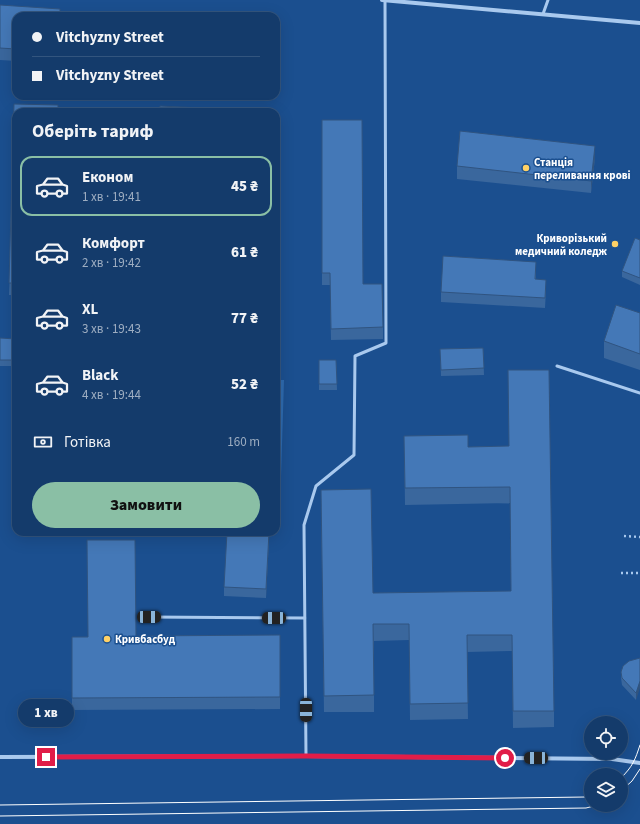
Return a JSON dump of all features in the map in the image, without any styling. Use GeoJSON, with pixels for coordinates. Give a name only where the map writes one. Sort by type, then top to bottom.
{"type":"FeatureCollection","features":[{"type":"Feature","properties":{"kind":"street"},"geometry":{"type":"LineString","coordinates":[[384,0],[640,23]]}},
{"type":"Feature","properties":{"kind":"street"},"geometry":{"type":"LineString","coordinates":[[0,758],[306,756],[612,759],[640,763]]}},
{"type":"Feature","properties":{"kind":"lane"},"geometry":{"type":"LineString","coordinates":[[306,756],[304,525],[316,486],[354,455],[355,356],[386,343],[384,0]]}},
{"type":"Feature","properties":{"kind":"lane"},"geometry":{"type":"LineString","coordinates":[[543,14],[548,0]]}},
{"type":"Feature","properties":{"kind":"lane"},"geometry":{"type":"LineString","coordinates":[[557,366],[640,393]]}},
{"type":"Feature","properties":{"kind":"lane"},"geometry":{"type":"LineString","coordinates":[[149,617],[305,618]]}},
{"type":"Feature","properties":{"kind":"path"},"geometry":{"type":"LineString","coordinates":[[624,536],[640,537]]}},
{"type":"Feature","properties":{"kind":"path"},"geometry":{"type":"LineString","coordinates":[[621,573],[640,573]]}},
{"type":"Feature","properties":{"kind":"shaded area"},"geometry":{"type":"Polygon","coordinates":[[[280,380],[284,380],[280,509],[280,380]]]}},
{"type":"Feature","properties":{"kind":"building"},"geometry":{"type":"Polygon","coordinates":[[[0,5],[60,9],[60,12],[12,12],[12,49],[0,48],[0,5]]]}},
{"type":"Feature","properties":{"kind":"building"},"geometry":{"type":"Polygon","coordinates":[[[14,104],[58,105],[58,108],[14,108],[14,104]]]}},
{"type":"Feature","properties":{"kind":"building"},"geometry":{"type":"Polygon","coordinates":[[[160,106],[201,108],[160,108],[160,106]]]}},
{"type":"Feature","properties":{"kind":"building"},"geometry":{"type":"Polygon","coordinates":[[[322,120],[362,120],[363,284],[382,284],[383,327],[331,329],[330,273],[322,273],[322,120]]]}},
{"type":"Feature","properties":{"kind":"building","name":"Станція переливання крові"},"geometry":{"type":"Polygon","coordinates":[[[460,131],[595,146],[591,181],[457,166],[460,131]]]}},
{"type":"Feature","properties":{"kind":"building"},"geometry":{"type":"Polygon","coordinates":[[[12,176],[12,283],[9,283],[12,176]]]}},
{"type":"Feature","properties":{"kind":"building"},"geometry":{"type":"Polygon","coordinates":[[[635,238],[640,240],[640,278],[622,271],[635,238]]]}},
{"type":"Feature","properties":{"kind":"building"},"geometry":{"type":"Polygon","coordinates":[[[443,256],[536,262],[535,279],[546,280],[545,298],[441,292],[443,256]]]}},
{"type":"Feature","properties":{"kind":"building"},"geometry":{"type":"Polygon","coordinates":[[[616,305],[640,313],[640,354],[604,341],[616,305]]]}},
{"type":"Feature","properties":{"kind":"building"},"geometry":{"type":"Polygon","coordinates":[[[0,338],[12,339],[12,360],[0,360],[0,338]]]}},
{"type":"Feature","properties":{"kind":"building"},"geometry":{"type":"Polygon","coordinates":[[[483,348],[484,368],[441,370],[440,349],[483,348]]]}},
{"type":"Feature","properties":{"kind":"building"},"geometry":{"type":"Polygon","coordinates":[[[319,360],[336,360],[337,384],[319,384],[319,360]]]}},
{"type":"Feature","properties":{"kind":"building"},"geometry":{"type":"Polygon","coordinates":[[[508,370],[549,370],[554,711],[513,711],[512,635],[467,635],[468,703],[410,704],[409,624],[373,624],[374,695],[324,696],[321,490],[371,489],[373,593],[511,591],[510,487],[405,488],[404,436],[468,435],[468,447],[509,446],[508,370]]]}},
{"type":"Feature","properties":{"kind":"building"},"geometry":{"type":"Polygon","coordinates":[[[227,536],[269,536],[266,589],[224,587],[227,536]]]}},
{"type":"Feature","properties":{"kind":"building","name":"Кривбасбуд"},"geometry":{"type":"Polygon","coordinates":[[[87,540],[135,540],[136,636],[280,635],[280,697],[72,698],[72,637],[88,637],[87,540]]]}},
{"type":"Feature","properties":{"kind":"building"},"geometry":{"type":"Polygon","coordinates":[[[640,658],[640,681],[636,693],[622,678],[621,672],[623,666],[629,661],[640,658]]]}},
{"type":"Feature","properties":{"kind":"tram line"},"geometry":{"type":"LineString","coordinates":[[628,770],[637,755],[640,745]]}},
{"type":"Feature","properties":{"kind":"tram line"},"geometry":{"type":"LineString","coordinates":[[628,785],[640,769]]}},
{"type":"Feature","properties":{"kind":"tram line"},"geometry":{"type":"LineString","coordinates":[[0,805],[584,797]]}},
{"type":"Feature","properties":{"kind":"tram line"},"geometry":{"type":"LineString","coordinates":[[0,816],[584,808]]}},
{"type":"Feature","properties":{"kind":"place","name":"Станція переливання крові"},"geometry":{"type":"Point","coordinates":[526,168]}},
{"type":"Feature","properties":{"kind":"place","name":"Криворізький медичний коледж"},"geometry":{"type":"Point","coordinates":[615,244]}},
{"type":"Feature","properties":{"kind":"place","name":"Кривбасбуд"},"geometry":{"type":"Point","coordinates":[107,639]}},
{"type":"Feature","properties":{"kind":"route"},"geometry":{"type":"LineString","coordinates":[[46,757],[306,756],[505,758]]}}]}
